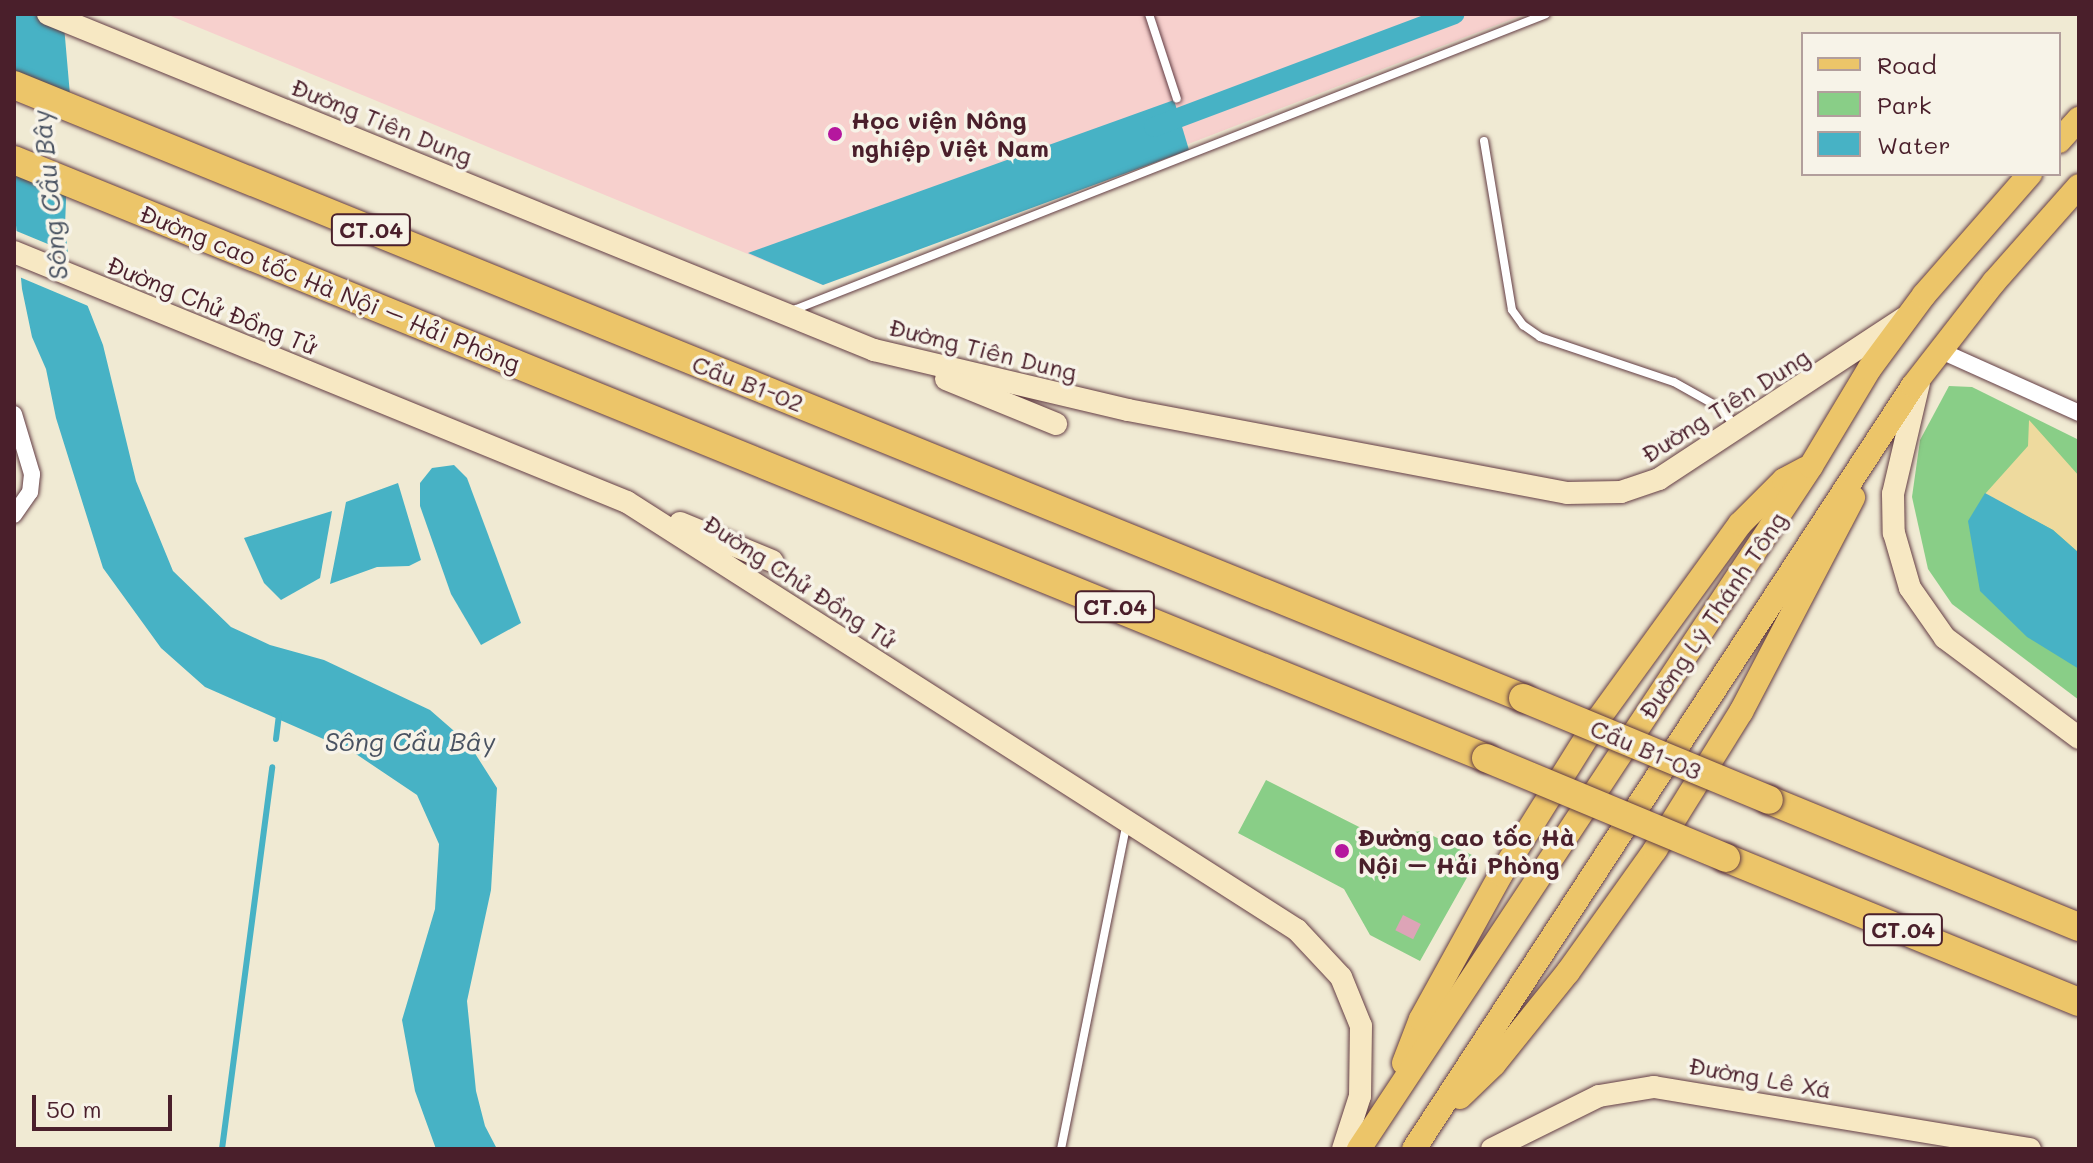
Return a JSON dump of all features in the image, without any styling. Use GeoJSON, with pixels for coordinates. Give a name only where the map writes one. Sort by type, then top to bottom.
{"type":"FeatureCollection","features":[{"type":"Feature","properties":{"kind":"highway","name":"Cầu B1-02"},"geometry":{"type":"LineString","coordinates":[[14,85],[1523,698]]}},
{"type":"Feature","properties":{"kind":"highway","name":"Đường cao tốc Hà Nội – Hải Phòng"},"geometry":{"type":"LineString","coordinates":[[14,160],[2079,1002]]}},
{"type":"Feature","properties":{"kind":"highway","name":"Cầu B1-03"},"geometry":{"type":"LineString","coordinates":[[1523,698],[2079,927]]}},
{"type":"Feature","properties":{"kind":"main road","name":"Đường Tiên Dung"},"geometry":{"type":"LineString","coordinates":[[48,14],[874,350],[1128,410],[1579,495],[1648,485],[1739,430],[1910,314]]}},
{"type":"Feature","properties":{"kind":"main road"},"geometry":{"type":"LineString","coordinates":[[2061,139],[2079,119]]}},
{"type":"Feature","properties":{"kind":"main road","name":"Đường Lý Thánh Tông"},"geometry":{"type":"LineString","coordinates":[[1359,1149],[1811,466],[1848,400],[1910,314],[2028,176]]}},
{"type":"Feature","properties":{"kind":"main road","name":"Đường Lý Thánh Tông"},"geometry":{"type":"LineString","coordinates":[[1414,1149],[1921,375],[2079,186]]}},
{"type":"Feature","properties":{"kind":"main road","name":"Đường Chử Đồng Tử"},"geometry":{"type":"LineString","coordinates":[[14,252],[627,502],[1297,930],[1341,977],[1355,1003],[1364,1048],[1360,1096],[1343,1149]]}},
{"type":"Feature","properties":{"kind":"main road"},"geometry":{"type":"LineString","coordinates":[[874,350],[1056,424]]}},
{"type":"Feature","properties":{"kind":"main road"},"geometry":{"type":"LineString","coordinates":[[1921,375],[1893,494],[1895,539],[1910,588],[1945,638],[2079,738]]}},
{"type":"Feature","properties":{"kind":"main road"},"geometry":{"type":"LineString","coordinates":[[1434,1119],[1494,1064],[1655,850],[1789,626],[1848,512],[1864,460]]}},
{"type":"Feature","properties":{"kind":"main road"},"geometry":{"type":"LineString","coordinates":[[1397,1091],[1421,1019],[1567,766],[1717,552],[1757,503],[1811,466]]}},
{"type":"Feature","properties":{"kind":"main road"},"geometry":{"type":"LineString","coordinates":[[627,502],[772,561]]}},
{"type":"Feature","properties":{"kind":"main road","name":"Đường Lê Xá"},"geometry":{"type":"LineString","coordinates":[[1492,1149],[1599,1096],[1654,1087],[2030,1149]]}},
{"type":"Feature","properties":{"kind":"street"},"geometry":{"type":"LineString","coordinates":[[1939,350],[2079,413]]}},
{"type":"Feature","properties":{"kind":"street"},"geometry":{"type":"LineString","coordinates":[[14,414],[32,474],[30,492],[14,515]]}},
{"type":"Feature","properties":{"kind":"lane"},"geometry":{"type":"LineString","coordinates":[[1149,14],[1177,99]]}},
{"type":"Feature","properties":{"kind":"lane"},"geometry":{"type":"LineString","coordinates":[[784,313],[1546,14]]}},
{"type":"Feature","properties":{"kind":"lane"},"geometry":{"type":"LineString","coordinates":[[1484,141],[1512,310],[1523,325],[1540,337],[1674,382],[1717,406],[1739,430]]}},
{"type":"Feature","properties":{"kind":"lane"},"geometry":{"type":"LineString","coordinates":[[1061,1149],[1127,822]]}},
{"type":"Feature","properties":{"kind":"shaded area","name":"Học viện Nông nghiệp Việt Nam"},"geometry":{"type":"Polygon","coordinates":[[[166,14],[1525,14],[823,285],[166,14]]]}},
{"type":"Feature","properties":{"kind":"green space"},"geometry":{"type":"Polygon","coordinates":[[[1949,386],[1972,387],[2079,440],[2079,700],[1952,604],[1928,569],[1912,497],[1920,440],[1949,386]]]}},
{"type":"Feature","properties":{"kind":"green space"},"geometry":{"type":"Polygon","coordinates":[[[1266,780],[1377,836],[1423,831],[1478,858],[1420,961],[1370,935],[1344,889],[1238,833],[1266,780]]]}},
{"type":"Feature","properties":{"kind":"sand"},"geometry":{"type":"Polygon","coordinates":[[[2029,420],[2079,476],[2079,553],[2053,530],[1985,494],[2028,446],[2029,420]]]}},
{"type":"Feature","properties":{"kind":"water","name":"Sông Cầu Bây"},"geometry":{"type":"Polygon","coordinates":[[[14,14],[63,14],[70,95],[65,226],[71,282],[83,294],[103,345],[136,481],[173,571],[231,627],[270,645],[324,660],[430,710],[469,744],[497,788],[491,890],[467,1001],[476,1091],[485,1126],[497,1149],[436,1149],[415,1091],[402,1020],[435,909],[439,844],[417,795],[353,752],[205,687],[161,648],[103,568],[56,418],[46,369],[32,337],[22,289],[14,204],[14,14]]]}},
{"type":"Feature","properties":{"kind":"water"},"geometry":{"type":"Polygon","coordinates":[[[1174,100],[1189,150],[823,285],[748,253],[1174,100]]]}},
{"type":"Feature","properties":{"kind":"water"},"geometry":{"type":"Polygon","coordinates":[[[454,465],[467,478],[521,623],[481,645],[451,594],[420,506],[420,483],[432,468],[454,465]]]}},
{"type":"Feature","properties":{"kind":"water"},"geometry":{"type":"Polygon","coordinates":[[[398,483],[421,560],[409,566],[377,567],[330,584],[346,502],[398,483]]]}},
{"type":"Feature","properties":{"kind":"water"},"geometry":{"type":"Polygon","coordinates":[[[1985,493],[2053,530],[2079,553],[2079,669],[2027,637],[1980,591],[1968,521],[1985,493]]]}},
{"type":"Feature","properties":{"kind":"water"},"geometry":{"type":"Polygon","coordinates":[[[332,511],[320,578],[281,600],[264,583],[244,538],[332,511]]]}},
{"type":"Feature","properties":{"kind":"pier"},"geometry":{"type":"Polygon","coordinates":[[[14,73],[73,97],[70,195],[14,173],[14,73]]]}},
{"type":"Feature","properties":{"kind":"pier"},"geometry":{"type":"Polygon","coordinates":[[[14,230],[72,254],[75,280],[93,308],[17,276],[14,230]]]}},
{"type":"Feature","properties":{"kind":"building"},"geometry":{"type":"Polygon","coordinates":[[[1403,915],[1421,924],[1413,939],[1395,930],[1403,915]]]}},
{"type":"Feature","properties":{"kind":"waterway"},"geometry":{"type":"LineString","coordinates":[[1154,127],[1454,14]]}},
{"type":"Feature","properties":{"kind":"waterway"},"geometry":{"type":"LineString","coordinates":[[276,739],[279,715]]}},
{"type":"Feature","properties":{"kind":"waterway"},"geometry":{"type":"LineString","coordinates":[[222,1149],[272,767]]}},
{"type":"Feature","properties":{"kind":"place","name":"Học viện Nông nghiệp Việt Nam"},"geometry":{"type":"Point","coordinates":[835,134]}},
{"type":"Feature","properties":{"kind":"place","name":"Đường cao tốc Hà Nội – Hải Phòng"},"geometry":{"type":"Point","coordinates":[1342,851]}}]}
